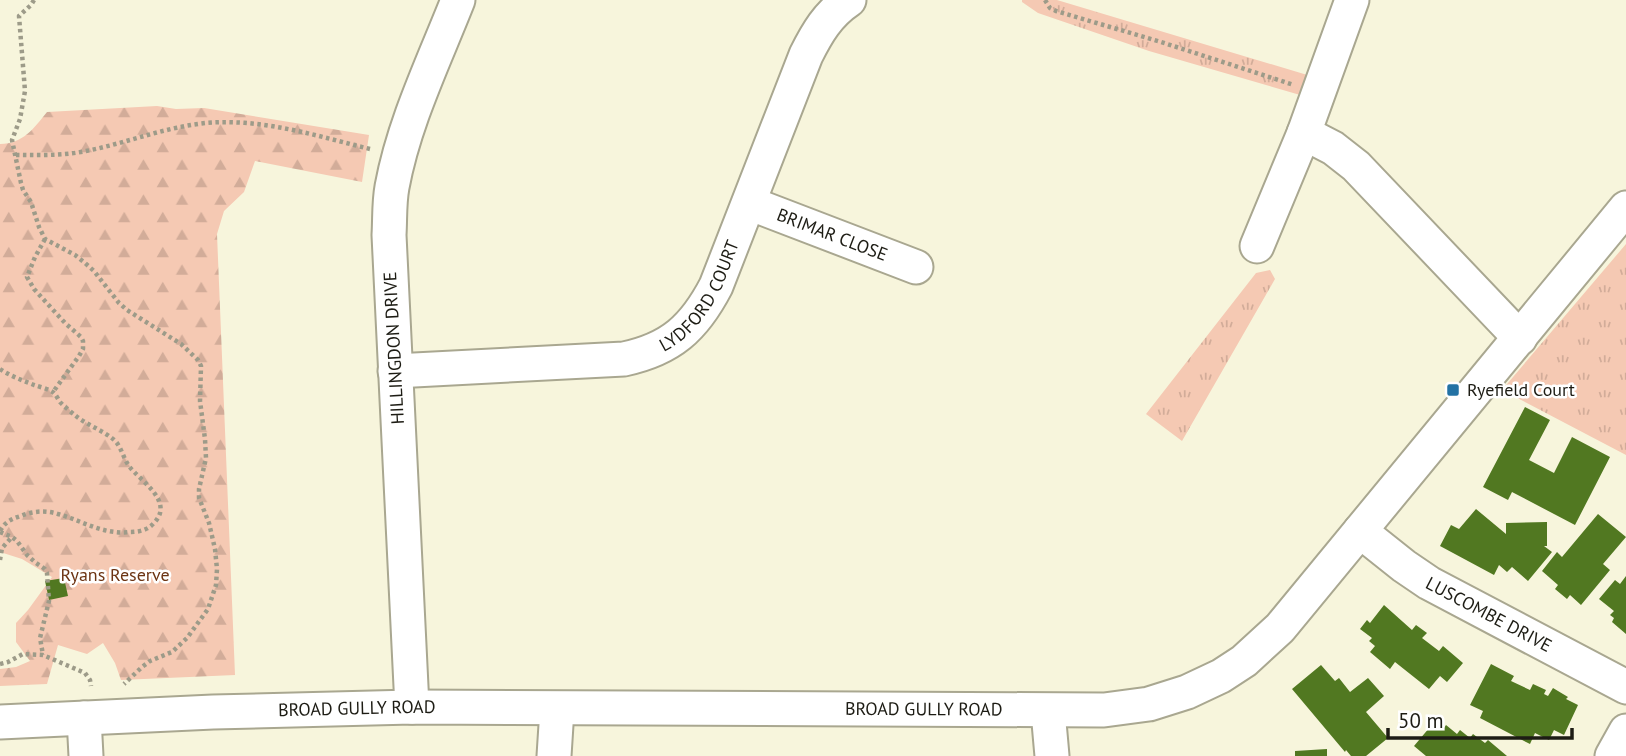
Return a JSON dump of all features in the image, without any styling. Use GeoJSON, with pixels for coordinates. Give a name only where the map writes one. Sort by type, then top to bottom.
{"type":"FeatureCollection","features":[{"type":"Feature","properties":{"kind":"street","name":"HILLINGDON DRIVE"},"geometry":{"type":"LineString","coordinates":[[412,707],[389,235],[392,190],[401,149],[458,0]]}},
{"type":"Feature","properties":{"kind":"street","name":"LYDFORD COURT"},"geometry":{"type":"LineString","coordinates":[[395,371],[624,359],[658,348],[687,329],[698,317],[716,286],[806,55],[830,16],[849,0]]}},
{"type":"Feature","properties":{"kind":"street"},"geometry":{"type":"LineString","coordinates":[[1257,246],[1304,133],[1352,0]]}},
{"type":"Feature","properties":{"kind":"street"},"geometry":{"type":"LineString","coordinates":[[1304,133],[1356,166],[1520,338]]}},
{"type":"Feature","properties":{"kind":"street","name":"BRIMAR CLOSE"},"geometry":{"type":"LineString","coordinates":[[749,203],[915,268]]}},
{"type":"Feature","properties":{"kind":"street","name":"BROAD GULLY ROAD"},"geometry":{"type":"LineString","coordinates":[[0,722],[88,702],[295,709],[412,707],[1048,711],[1104,710],[1149,704],[1187,692],[1221,676],[1244,661],[1280,628],[1626,208]]}},
{"type":"Feature","properties":{"kind":"street","name":"LUSCOMBE DRIVE"},"geometry":{"type":"LineString","coordinates":[[1360,531],[1429,583],[1626,687]]}},
{"type":"Feature","properties":{"kind":"street"},"geometry":{"type":"LineString","coordinates":[[86,756],[88,702]]}},
{"type":"Feature","properties":{"kind":"street"},"geometry":{"type":"LineString","coordinates":[[554,756],[556,709]]}},
{"type":"Feature","properties":{"kind":"street"},"geometry":{"type":"LineString","coordinates":[[1048,711],[1052,756]]}},
{"type":"Feature","properties":{"kind":"street"},"geometry":{"type":"LineString","coordinates":[[1612,756],[1626,731]]}},
{"type":"Feature","properties":{"kind":"path"},"geometry":{"type":"LineString","coordinates":[[34,0],[19,16],[25,91],[20,119],[12,140],[23,190],[32,202],[39,227],[45,239],[75,255],[94,271],[119,303],[181,344],[201,366],[200,401],[206,458],[198,489],[215,549],[216,585],[208,609],[187,638],[172,652],[150,661],[124,684]]}},
{"type":"Feature","properties":{"kind":"path"},"geometry":{"type":"LineString","coordinates":[[1045,0],[1046,4],[1056,11],[1318,93]]}},
{"type":"Feature","properties":{"kind":"path"},"geometry":{"type":"LineString","coordinates":[[16,155],[70,153],[170,128],[209,122],[256,123],[370,149]]}},
{"type":"Feature","properties":{"kind":"path"},"geometry":{"type":"LineString","coordinates":[[45,239],[27,277],[34,289],[83,341],[79,356],[53,392]]}},
{"type":"Feature","properties":{"kind":"path"},"geometry":{"type":"LineString","coordinates":[[0,369],[53,392],[77,417],[116,441],[130,468],[156,493],[159,501],[159,517],[154,524],[145,529],[119,533],[105,532],[57,513],[36,512],[6,522],[0,532],[18,541],[32,560],[47,573],[49,601],[40,638],[43,655]]}},
{"type":"Feature","properties":{"kind":"path"},"geometry":{"type":"LineString","coordinates":[[0,560],[2,548],[12,537]]}},
{"type":"Feature","properties":{"kind":"path"},"geometry":{"type":"LineString","coordinates":[[0,664],[23,654],[43,655],[85,673],[90,680],[88,702]]}},
{"type":"Feature","properties":{"kind":"green space"},"geometry":{"type":"Polygon","coordinates":[[[1022,0],[1057,0],[1314,77],[1307,97],[1149,51],[1038,13],[1022,0]]]}},
{"type":"Feature","properties":{"kind":"green space","name":"Ryans Reserve"},"geometry":{"type":"Polygon","coordinates":[[[157,106],[176,109],[204,108],[369,135],[362,182],[255,161],[244,192],[224,211],[217,234],[235,675],[121,680],[103,643],[87,654],[58,645],[47,684],[0,686],[0,669],[16,667],[30,661],[16,642],[16,623],[52,577],[22,559],[0,552],[0,144],[22,138],[47,112],[157,106]]]}},
{"type":"Feature","properties":{"kind":"green space"},"geometry":{"type":"Polygon","coordinates":[[[1626,244],[1626,455],[1502,390],[1626,244]]]}},
{"type":"Feature","properties":{"kind":"green space"},"geometry":{"type":"Polygon","coordinates":[[[1270,270],[1275,279],[1182,441],[1146,414],[1256,273],[1270,270]]]}},
{"type":"Feature","properties":{"kind":"building"},"geometry":{"type":"Polygon","coordinates":[[[1525,407],[1550,420],[1529,460],[1554,473],[1572,437],[1610,457],[1575,525],[1512,492],[1508,500],[1483,487],[1525,407]]]}},
{"type":"Feature","properties":{"kind":"building"},"geometry":{"type":"Polygon","coordinates":[[[1476,509],[1506,534],[1506,523],[1547,522],[1547,546],[1544,546],[1552,552],[1528,581],[1512,567],[1507,572],[1499,565],[1494,575],[1440,546],[1451,525],[1459,529],[1476,509]]]}},
{"type":"Feature","properties":{"kind":"building"},"geometry":{"type":"Polygon","coordinates":[[[1598,514],[1626,537],[1603,564],[1610,570],[1581,605],[1570,595],[1567,599],[1555,589],[1558,585],[1542,571],[1557,552],[1562,557],[1598,514]]]}},
{"type":"Feature","properties":{"kind":"building"},"geometry":{"type":"Polygon","coordinates":[[[1626,576],[1626,634],[1612,622],[1614,618],[1610,615],[1614,611],[1599,599],[1615,580],[1620,584],[1626,576]]]}},
{"type":"Feature","properties":{"kind":"building"},"geometry":{"type":"Polygon","coordinates":[[[64,578],[68,596],[49,600],[45,581],[64,578]]]}},
{"type":"Feature","properties":{"kind":"building"},"geometry":{"type":"Polygon","coordinates":[[[1384,605],[1412,630],[1416,625],[1427,633],[1422,638],[1439,651],[1443,646],[1463,663],[1447,682],[1440,676],[1429,689],[1395,662],[1390,669],[1370,652],[1375,646],[1369,641],[1372,638],[1360,629],[1367,620],[1370,623],[1384,605]]]}},
{"type":"Feature","properties":{"kind":"building"},"geometry":{"type":"Polygon","coordinates":[[[1491,664],[1514,676],[1511,681],[1530,690],[1533,684],[1546,690],[1544,694],[1548,696],[1553,688],[1578,705],[1564,735],[1554,730],[1549,740],[1535,733],[1530,744],[1480,718],[1483,711],[1470,705],[1491,664]]]}},
{"type":"Feature","properties":{"kind":"building"},"geometry":{"type":"Polygon","coordinates":[[[1321,665],[1335,681],[1339,678],[1350,692],[1368,678],[1384,696],[1366,712],[1388,738],[1366,756],[1351,756],[1346,750],[1345,752],[1292,689],[1321,665]]]}},
{"type":"Feature","properties":{"kind":"building"},"geometry":{"type":"Polygon","coordinates":[[[1435,721],[1444,728],[1446,725],[1457,734],[1460,730],[1470,738],[1473,734],[1485,743],[1488,740],[1507,756],[1426,756],[1414,746],[1435,721]]]}},
{"type":"Feature","properties":{"kind":"building"},"geometry":{"type":"Polygon","coordinates":[[[1327,749],[1327,756],[1295,756],[1295,751],[1327,749]]]}},
{"type":"Feature","properties":{"kind":"place","name":"Ryefield Court"},"geometry":{"type":"Point","coordinates":[1453,390]}}]}
